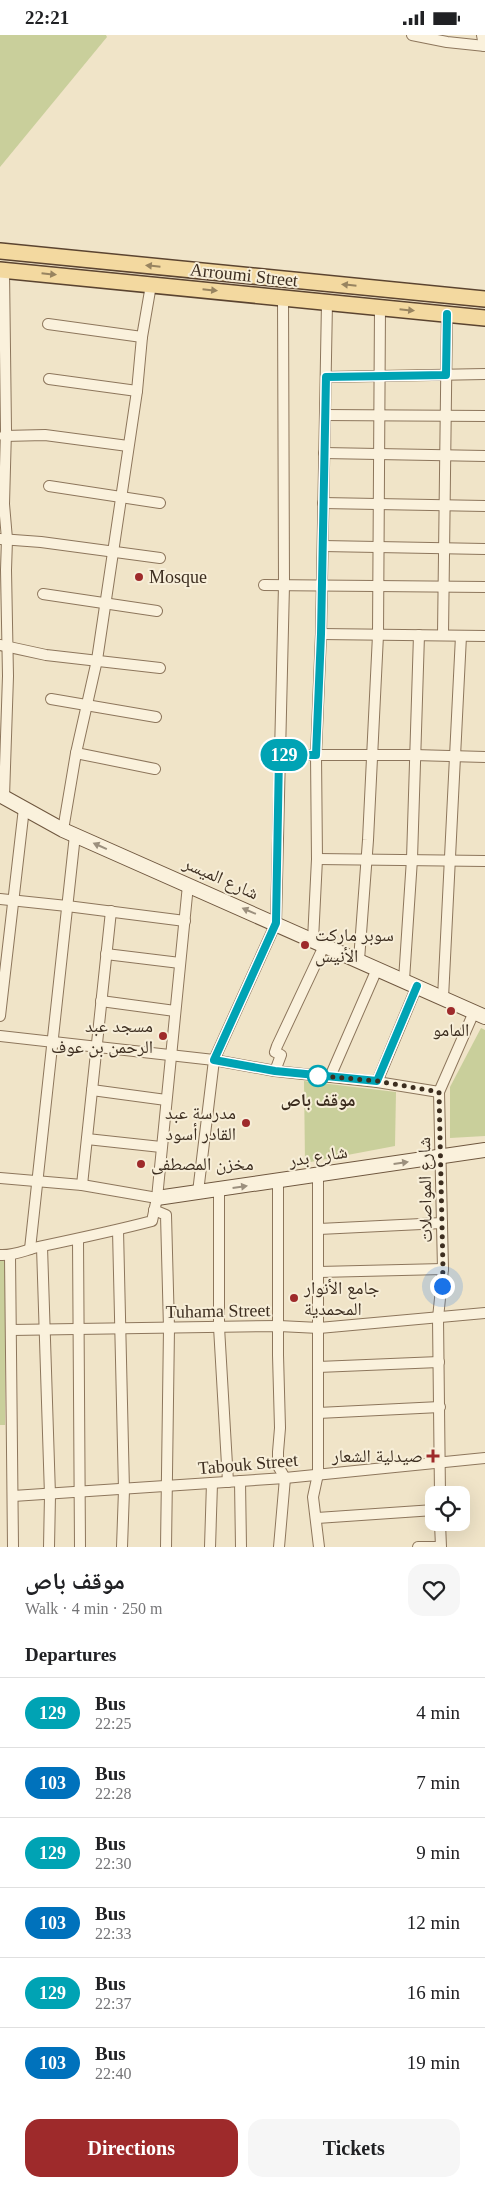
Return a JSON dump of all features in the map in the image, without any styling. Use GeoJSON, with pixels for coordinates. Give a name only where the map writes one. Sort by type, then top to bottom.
{"type":"FeatureCollection","features":[{"type":"Feature","properties":{"kind":"main road","name":"Arroumi Street"},"geometry":{"type":"LineString","coordinates":[[0,251],[485,299]]}},
{"type":"Feature","properties":{"kind":"main road","name":"Arroumi Street"},"geometry":{"type":"LineString","coordinates":[[2,270],[485,318]]}},
{"type":"Feature","properties":{"kind":"main road","name":"شارع الميسر"},"geometry":{"type":"LineString","coordinates":[[2,796],[69,832],[479,1014]]}},
{"type":"Feature","properties":{"kind":"main road","name":"شارع بدر"},"geometry":{"type":"LineString","coordinates":[[155,1204],[198,1192],[485,1150]]}},
{"type":"Feature","properties":{"kind":"street"},"geometry":{"type":"LineString","coordinates":[[412,35],[437,37],[485,46],[482,35]]}},
{"type":"Feature","properties":{"kind":"street"},"geometry":{"type":"LineString","coordinates":[[2,270],[2,504],[4,539],[2,796]]}},
{"type":"Feature","properties":{"kind":"street"},"geometry":{"type":"LineString","coordinates":[[30,1249],[67,906],[69,832],[76,753],[97,660],[151,285]]}},
{"type":"Feature","properties":{"kind":"street"},"geometry":{"type":"LineString","coordinates":[[198,1192],[214,1060],[276,923],[284,585],[283,297]]}},
{"type":"Feature","properties":{"kind":"street"},"geometry":{"type":"LineString","coordinates":[[275,1071],[281,1055],[276,1052],[277,1046],[319,943],[316,755],[321,634],[327,302]]}},
{"type":"Feature","properties":{"kind":"street"},"geometry":{"type":"LineString","coordinates":[[359,960],[378,635],[380,307]]}},
{"type":"Feature","properties":{"kind":"street"},"geometry":{"type":"LineString","coordinates":[[443,635],[447,314]]}},
{"type":"Feature","properties":{"kind":"street"},"geometry":{"type":"LineString","coordinates":[[48,324],[142,337]]}},
{"type":"Feature","properties":{"kind":"street"},"geometry":{"type":"LineString","coordinates":[[326,377],[485,374]]}},
{"type":"Feature","properties":{"kind":"street"},"geometry":{"type":"LineString","coordinates":[[49,379],[137,391]]}},
{"type":"Feature","properties":{"kind":"street"},"geometry":{"type":"LineString","coordinates":[[325,415],[485,416]]}},
{"type":"Feature","properties":{"kind":"street"},"geometry":{"type":"LineString","coordinates":[[3,432],[45,435],[128,446]]}},
{"type":"Feature","properties":{"kind":"street"},"geometry":{"type":"LineString","coordinates":[[324,453],[485,456]]}},
{"type":"Feature","properties":{"kind":"street"},"geometry":{"type":"LineString","coordinates":[[49,486],[160,503]]}},
{"type":"Feature","properties":{"kind":"street"},"geometry":{"type":"LineString","coordinates":[[323,503],[485,506]]}},
{"type":"Feature","properties":{"kind":"street"},"geometry":{"type":"LineString","coordinates":[[4,539],[160,558]]}},
{"type":"Feature","properties":{"kind":"street"},"geometry":{"type":"LineString","coordinates":[[323,546],[485,549]]}},
{"type":"Feature","properties":{"kind":"street"},"geometry":{"type":"LineString","coordinates":[[264,585],[485,587]]}},
{"type":"Feature","properties":{"kind":"street"},"geometry":{"type":"LineString","coordinates":[[43,594],[158,611]]}},
{"type":"Feature","properties":{"kind":"street"},"geometry":{"type":"LineString","coordinates":[[321,634],[485,636]]}},
{"type":"Feature","properties":{"kind":"street"},"geometry":{"type":"LineString","coordinates":[[404,980],[412,859],[419,635]]}},
{"type":"Feature","properties":{"kind":"street"},"geometry":{"type":"LineString","coordinates":[[443,998],[461,635]]}},
{"type":"Feature","properties":{"kind":"street"},"geometry":{"type":"LineString","coordinates":[[4,645],[46,655],[160,668]]}},
{"type":"Feature","properties":{"kind":"street"},"geometry":{"type":"LineString","coordinates":[[51,699],[156,717]]}},
{"type":"Feature","properties":{"kind":"street"},"geometry":{"type":"LineString","coordinates":[[76,753],[155,769]]}},
{"type":"Feature","properties":{"kind":"street"},"geometry":{"type":"LineString","coordinates":[[279,755],[485,757]]}},
{"type":"Feature","properties":{"kind":"street"},"geometry":{"type":"LineString","coordinates":[[0,1017],[24,808]]}},
{"type":"Feature","properties":{"kind":"street"},"geometry":{"type":"LineString","coordinates":[[317,859],[450,859],[485,861]]}},
{"type":"Feature","properties":{"kind":"street"},"geometry":{"type":"LineString","coordinates":[[13,1547],[11,1330],[5,1255],[152,1221],[162,1147],[188,885]]}},
{"type":"Feature","properties":{"kind":"street"},"geometry":{"type":"LineString","coordinates":[[0,899],[185,921]]}},
{"type":"Feature","properties":{"kind":"street"},"geometry":{"type":"LineString","coordinates":[[82,1185],[111,911]]}},
{"type":"Feature","properties":{"kind":"street"},"geometry":{"type":"LineString","coordinates":[[106,954],[180,963]]}},
{"type":"Feature","properties":{"kind":"street"},"geometry":{"type":"LineString","coordinates":[[330,1077],[377,969]]}},
{"type":"Feature","properties":{"kind":"street"},"geometry":{"type":"LineString","coordinates":[[377,1081],[417,986]]}},
{"type":"Feature","properties":{"kind":"street"},"geometry":{"type":"LineString","coordinates":[[101,1001],[175,1011]]}},
{"type":"Feature","properties":{"kind":"street","name":"شارع المواصلات"},"geometry":{"type":"LineString","coordinates":[[440,1486],[438,1318],[443,1269],[439,1092],[479,1014]]}},
{"type":"Feature","properties":{"kind":"street"},"geometry":{"type":"LineString","coordinates":[[0,1036],[214,1060],[275,1071],[377,1081],[439,1092]]}},
{"type":"Feature","properties":{"kind":"street"},"geometry":{"type":"LineString","coordinates":[[92,1091],[166,1100]]}},
{"type":"Feature","properties":{"kind":"street"},"geometry":{"type":"LineString","coordinates":[[87,1139],[162,1147]]}},
{"type":"Feature","properties":{"kind":"street"},"geometry":{"type":"LineString","coordinates":[[318,1175],[318,1474],[313,1492],[319,1547]]}},
{"type":"Feature","properties":{"kind":"street"},"geometry":{"type":"LineString","coordinates":[[0,1178],[82,1185],[155,1204],[166,1215],[169,1328],[166,1547]]}},
{"type":"Feature","properties":{"kind":"street"},"geometry":{"type":"LineString","coordinates":[[278,1181],[280,1428],[278,1466],[285,1478],[279,1547]]}},
{"type":"Feature","properties":{"kind":"street"},"geometry":{"type":"LineString","coordinates":[[218,1189],[219,1327],[228,1482]]}},
{"type":"Feature","properties":{"kind":"street"},"geometry":{"type":"LineString","coordinates":[[318,1229],[442,1223]]}},
{"type":"Feature","properties":{"kind":"street"},"geometry":{"type":"LineString","coordinates":[[118,1230],[124,1490],[122,1547]]}},
{"type":"Feature","properties":{"kind":"street"},"geometry":{"type":"LineString","coordinates":[[78,1239],[77,1329],[80,1547]]}},
{"type":"Feature","properties":{"kind":"street"},"geometry":{"type":"LineString","coordinates":[[42,1247],[50,1495],[49,1547]]}},
{"type":"Feature","properties":{"kind":"street"},"geometry":{"type":"LineString","coordinates":[[319,1271],[443,1269]]}},
{"type":"Feature","properties":{"kind":"street","name":"Tuhama Street"},"geometry":{"type":"LineString","coordinates":[[11,1330],[279,1326],[319,1328],[485,1313]]}},
{"type":"Feature","properties":{"kind":"street"},"geometry":{"type":"LineString","coordinates":[[318,1367],[439,1361]]}},
{"type":"Feature","properties":{"kind":"street"},"geometry":{"type":"LineString","coordinates":[[318,1413],[440,1407]]}},
{"type":"Feature","properties":{"kind":"street","name":"Tabouk Street"},"geometry":{"type":"LineString","coordinates":[[13,1496],[285,1478],[485,1457]]}},
{"type":"Feature","properties":{"kind":"street"},"geometry":{"type":"LineString","coordinates":[[240,1481],[241,1547]]}},
{"type":"Feature","properties":{"kind":"street"},"geometry":{"type":"LineString","coordinates":[[210,1547],[212,1483]]}},
{"type":"Feature","properties":{"kind":"street"},"geometry":{"type":"LineString","coordinates":[[317,1518],[425,1511]]}},
{"type":"Feature","properties":{"kind":"street"},"geometry":{"type":"LineString","coordinates":[[440,1531],[441,1547]]}},
{"type":"Feature","properties":{"kind":"street"},"geometry":{"type":"LineString","coordinates":[[418,1547],[437,1547]]}},
{"type":"Feature","properties":{"kind":"green space"},"geometry":{"type":"Polygon","coordinates":[[[0,35],[106,35],[107,37],[0,167],[0,35]]]}},
{"type":"Feature","properties":{"kind":"green space"},"geometry":{"type":"Polygon","coordinates":[[[481,1028],[485,1030],[485,1136],[450,1138],[450,1087],[481,1028]]]}},
{"type":"Feature","properties":{"kind":"green space"},"geometry":{"type":"Polygon","coordinates":[[[304,1081],[396,1092],[395,1146],[305,1163],[304,1081]]]}},
{"type":"Feature","properties":{"kind":"green space"},"geometry":{"type":"Polygon","coordinates":[[[0,1261],[5,1261],[5,1425],[0,1425],[0,1261]]]}},
{"type":"Feature","properties":{"kind":"bus line","name":"129"},"geometry":{"type":"LineString","coordinates":[[417,986],[377,1081],[275,1071],[214,1060],[276,923],[279,755],[316,755],[321,634],[326,377],[446,375],[447,314]]}},
{"type":"Feature","properties":{"kind":"place","name":"Mosque"},"geometry":{"type":"Point","coordinates":[139,577]}},
{"type":"Feature","properties":{"kind":"place","name":"سوبر ماركت الأنيس"},"geometry":{"type":"Point","coordinates":[305,945]}},
{"type":"Feature","properties":{"kind":"place","name":"المامو"},"geometry":{"type":"Point","coordinates":[451,1011]}},
{"type":"Feature","properties":{"kind":"place","name":"مسجد عبد الرحمن بن عوف"},"geometry":{"type":"Point","coordinates":[163,1036]}},
{"type":"Feature","properties":{"kind":"place","name":"موقف باص"},"geometry":{"type":"Point","coordinates":[318,1076]}},
{"type":"Feature","properties":{"kind":"place","name":"مدرسة عبد القادر أسود"},"geometry":{"type":"Point","coordinates":[246,1123]}},
{"type":"Feature","properties":{"kind":"place","name":"مخزن المصطفى"},"geometry":{"type":"Point","coordinates":[141,1164]}},
{"type":"Feature","properties":{"kind":"place","name":"جامع الأنوار المحمدية"},"geometry":{"type":"Point","coordinates":[294,1298]}},
{"type":"Feature","properties":{"kind":"place","name":"صيدلية الشعار"},"geometry":{"type":"Point","coordinates":[433,1456]}},
{"type":"Feature","properties":{"kind":"route"},"geometry":{"type":"LineString","coordinates":[[318,1076],[312,1075],[377,1081],[439,1092],[442,1286]]}}]}
